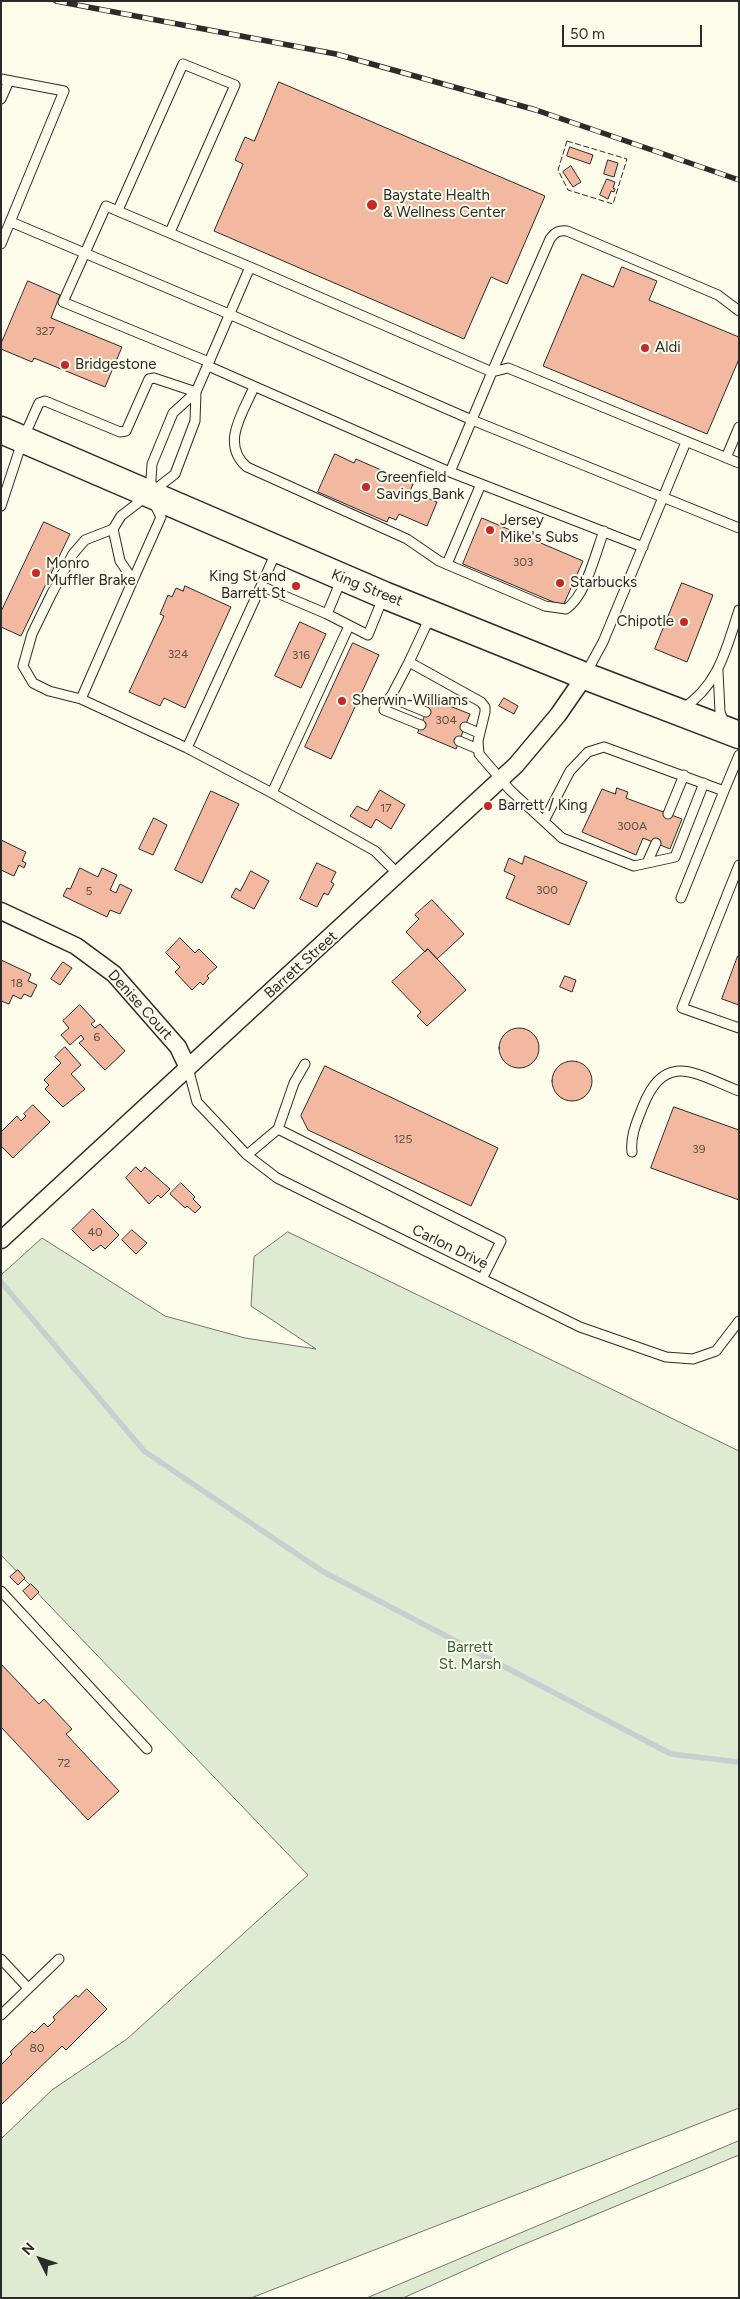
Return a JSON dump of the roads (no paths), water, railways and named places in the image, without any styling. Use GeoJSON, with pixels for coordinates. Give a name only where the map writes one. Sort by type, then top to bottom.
{"type":"FeatureCollection","features":[{"type":"Feature","properties":{"kind":"main road","name":"King Street"},"geometry":{"type":"LineString","coordinates":[[12,434],[384,596],[585,676],[733,732]]}},
{"type":"Feature","properties":{"kind":"street","name":"Barrett Street"},"geometry":{"type":"LineString","coordinates":[[1,1240],[399,875],[516,765],[554,721],[585,676]]}},
{"type":"Feature","properties":{"kind":"street","name":"Denise Court"},"geometry":{"type":"LineString","coordinates":[[1,911],[76,946],[114,974],[178,1047],[188,1068]]}},
{"type":"Feature","properties":{"kind":"lane"},"geometry":{"type":"LineString","coordinates":[[118,210],[183,64],[236,85],[170,232]]}},
{"type":"Feature","properties":{"kind":"lane"},"geometry":{"type":"LineString","coordinates":[[1,99],[5,80],[64,91],[1,244]]}},
{"type":"Feature","properties":{"kind":"lane"},"geometry":{"type":"LineString","coordinates":[[642,547],[450,472],[254,387],[208,364],[63,302],[86,255],[106,206],[492,372],[508,368],[739,463]]}},
{"type":"Feature","properties":{"kind":"lane"},"geometry":{"type":"LineString","coordinates":[[10,222],[229,314],[472,420],[739,528]]}},
{"type":"Feature","properties":{"kind":"lane"},"geometry":{"type":"LineString","coordinates":[[450,472],[554,233],[560,231],[567,232],[718,295],[739,311]]}},
{"type":"Feature","properties":{"kind":"lane"},"geometry":{"type":"LineString","coordinates":[[250,267],[196,392],[194,421],[175,474],[121,516],[113,529],[84,540],[73,554],[52,592],[32,634],[23,666],[33,683],[49,691],[81,699],[187,748],[272,792],[375,851],[399,875]]}},
{"type":"Feature","properties":{"kind":"lane"},"geometry":{"type":"LineString","coordinates":[[1,506],[12,434],[39,403],[45,401],[120,432],[126,431],[149,379],[154,378],[196,392]]}},
{"type":"Feature","properties":{"kind":"lane"},"geometry":{"type":"LineString","coordinates":[[254,387],[233,438],[234,449],[240,461],[258,473],[406,538],[417,544],[432,558],[545,606],[566,609],[574,604],[583,587],[604,531]]}},
{"type":"Feature","properties":{"kind":"lane"},"geometry":{"type":"LineString","coordinates":[[81,699],[161,517],[150,495],[152,464],[173,414],[196,392]]}},
{"type":"Feature","properties":{"kind":"lane"},"geometry":{"type":"LineString","coordinates":[[726,458],[739,427]]}},
{"type":"Feature","properties":{"kind":"lane"},"geometry":{"type":"LineString","coordinates":[[585,676],[603,642],[686,442]]}},
{"type":"Feature","properties":{"kind":"lane"},"geometry":{"type":"LineString","coordinates":[[447,564],[481,484]]}},
{"type":"Feature","properties":{"kind":"lane"},"geometry":{"type":"LineString","coordinates":[[113,529],[120,561],[133,580]]}},
{"type":"Feature","properties":{"kind":"lane"},"geometry":{"type":"LineString","coordinates":[[187,748],[277,550]]}},
{"type":"Feature","properties":{"kind":"lane"},"geometry":{"type":"LineString","coordinates":[[327,614],[342,578]]}},
{"type":"Feature","properties":{"kind":"lane"},"geometry":{"type":"LineString","coordinates":[[261,586],[327,614],[368,635],[384,596]]}},
{"type":"Feature","properties":{"kind":"lane"},"geometry":{"type":"LineString","coordinates":[[678,711],[702,692],[718,671],[739,610]]}},
{"type":"Feature","properties":{"kind":"lane"},"geometry":{"type":"LineString","coordinates":[[421,725],[384,710],[431,614]]}},
{"type":"Feature","properties":{"kind":"lane"},"geometry":{"type":"LineString","coordinates":[[272,792],[349,626]]}},
{"type":"Feature","properties":{"kind":"lane"},"geometry":{"type":"LineString","coordinates":[[409,662],[481,702],[485,712],[479,733],[478,749],[482,759],[500,780],[562,838],[634,866],[675,857],[704,783]]}},
{"type":"Feature","properties":{"kind":"lane"},"geometry":{"type":"LineString","coordinates":[[718,671],[720,712],[733,732]]}},
{"type":"Feature","properties":{"kind":"lane"},"geometry":{"type":"LineString","coordinates":[[390,697],[426,712]]}},
{"type":"Feature","properties":{"kind":"lane"},"geometry":{"type":"LineString","coordinates":[[465,727],[479,733]]}},
{"type":"Feature","properties":{"kind":"lane"},"geometry":{"type":"LineString","coordinates":[[459,741],[478,749]]}},
{"type":"Feature","properties":{"kind":"lane"},"geometry":{"type":"LineString","coordinates":[[544,821],[570,771],[588,752],[604,746],[724,791]]}},
{"type":"Feature","properties":{"kind":"lane"},"geometry":{"type":"LineString","coordinates":[[681,898],[739,755]]}},
{"type":"Feature","properties":{"kind":"lane"},"geometry":{"type":"LineString","coordinates":[[668,814],[684,775]]}},
{"type":"Feature","properties":{"kind":"lane"},"geometry":{"type":"LineString","coordinates":[[647,863],[656,844]]}},
{"type":"Feature","properties":{"kind":"lane"},"geometry":{"type":"LineString","coordinates":[[739,865],[682,1008],[739,1028]]}},
{"type":"Feature","properties":{"kind":"lane"},"geometry":{"type":"LineString","coordinates":[[247,1155],[278,1129],[294,1083],[305,1064]]}},
{"type":"Feature","properties":{"kind":"lane","name":"Carlon Drive"},"geometry":{"type":"LineString","coordinates":[[188,1068],[197,1102],[247,1155],[277,1178],[580,1327],[666,1357],[693,1359],[716,1351],[739,1322]]}},
{"type":"Feature","properties":{"kind":"lane"},"geometry":{"type":"LineString","coordinates":[[632,1152],[633,1134],[648,1094],[660,1077],[665,1074],[680,1071],[691,1072],[739,1091]]}},
{"type":"Feature","properties":{"kind":"lane"},"geometry":{"type":"LineString","coordinates":[[278,1129],[501,1241],[482,1279]]}},
{"type":"Feature","properties":{"kind":"lane"},"geometry":{"type":"LineString","coordinates":[[1,1591],[147,1748]]}},
{"type":"Feature","properties":{"kind":"lane"},"geometry":{"type":"LineString","coordinates":[[1,2014],[59,1958]]}},
{"type":"Feature","properties":{"kind":"lane"},"geometry":{"type":"LineString","coordinates":[[1,1959],[28,1988]]}},
{"type":"Feature","properties":{"kind":"waterway"},"geometry":{"type":"LineString","coordinates":[[1,1282],[144,1451],[322,1571],[671,1754],[739,1762]]}},
{"type":"Feature","properties":{"kind":"railway"},"geometry":{"type":"LineString","coordinates":[[56,1],[336,54],[536,110],[739,180]]}},
{"type":"Feature","properties":{"kind":"place","name":"Baystate Health & Wellness Center"},"geometry":{"type":"Point","coordinates":[372,205]}},
{"type":"Feature","properties":{"kind":"place","name":"Aldi"},"geometry":{"type":"Point","coordinates":[645,348]}},
{"type":"Feature","properties":{"kind":"place","name":"Bridgestone"},"geometry":{"type":"Point","coordinates":[65,365]}},
{"type":"Feature","properties":{"kind":"place","name":"Greenfield Savings Bank"},"geometry":{"type":"Point","coordinates":[366,487]}},
{"type":"Feature","properties":{"kind":"place","name":"Jersey Mike's Subs"},"geometry":{"type":"Point","coordinates":[490,530]}},
{"type":"Feature","properties":{"kind":"place","name":"Monro Muffler Brake"},"geometry":{"type":"Point","coordinates":[36,573]}},
{"type":"Feature","properties":{"kind":"place","name":"Starbucks"},"geometry":{"type":"Point","coordinates":[560,583]}},
{"type":"Feature","properties":{"kind":"place","name":"King St and Barrett St"},"geometry":{"type":"Point","coordinates":[296,586]}},
{"type":"Feature","properties":{"kind":"place","name":"Chipotle"},"geometry":{"type":"Point","coordinates":[684,622]}},
{"type":"Feature","properties":{"kind":"place","name":"Sherwin-Williams"},"geometry":{"type":"Point","coordinates":[342,701]}},
{"type":"Feature","properties":{"kind":"place","name":"Barrett / King"},"geometry":{"type":"Point","coordinates":[488,806]}},
{"type":"Feature","properties":{"kind":"park label","name":"Barrett St. Marsh"},"geometry":{"type":"Point","coordinates":[470,1656]}}]}
